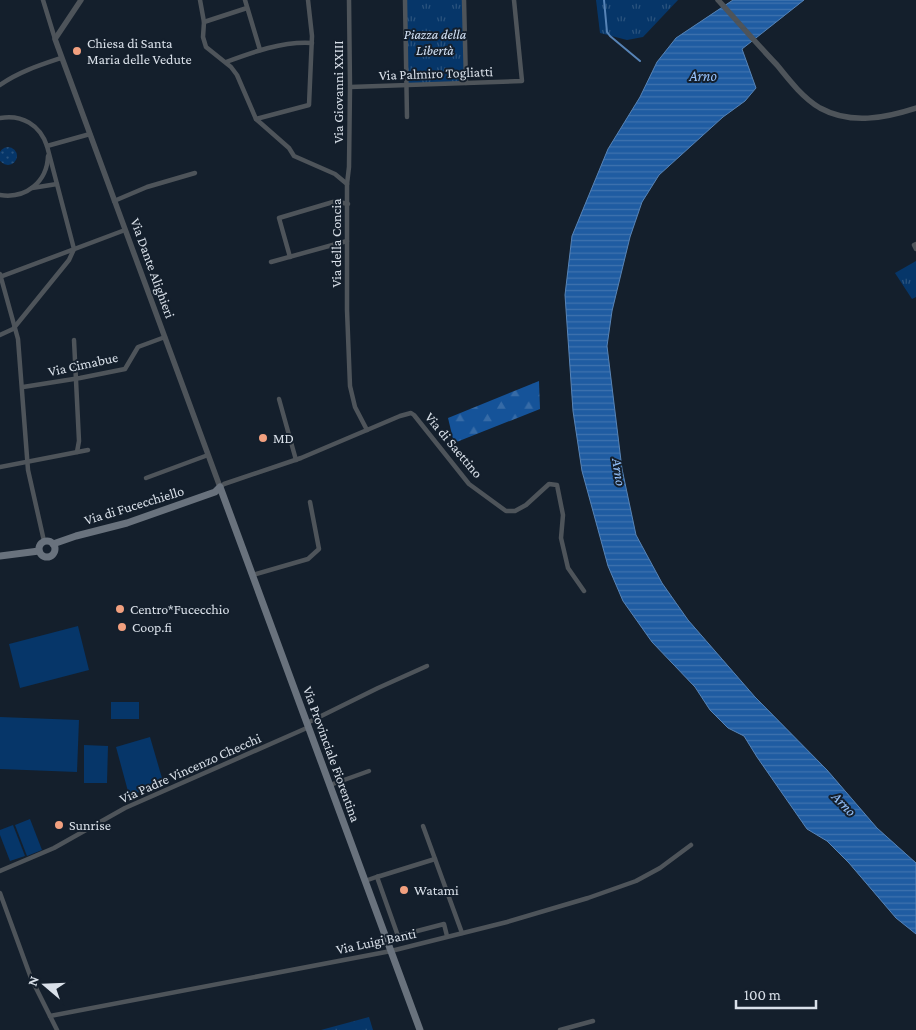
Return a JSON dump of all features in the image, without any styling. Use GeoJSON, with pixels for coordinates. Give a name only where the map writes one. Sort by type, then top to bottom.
{"type":"FeatureCollection","features":[{"type":"Feature","properties":{"kind":"main road","name":"Via di Fucecchiello"},"geometry":{"type":"LineString","coordinates":[[0,556],[39,551],[43,556],[51,556],[54,552],[53,544],[136,520],[215,492],[220,488]]}},
{"type":"Feature","properties":{"kind":"main road","name":"Via Provinciale Fiorentina"},"geometry":{"type":"LineString","coordinates":[[220,488],[420,1030]]}},
{"type":"Feature","properties":{"kind":"main road"},"geometry":{"type":"LineString","coordinates":[[39,551],[39,546],[44,541],[49,541],[53,544]]}},
{"type":"Feature","properties":{"kind":"street"},"geometry":{"type":"LineString","coordinates":[[44,0],[55,39]]}},
{"type":"Feature","properties":{"kind":"street"},"geometry":{"type":"LineString","coordinates":[[55,39],[80,0]]}},
{"type":"Feature","properties":{"kind":"street","name":"Via della Concia"},"geometry":{"type":"LineString","coordinates":[[200,0],[204,22],[203,37],[206,47],[226,62],[237,75],[256,119],[288,148],[294,156],[335,174],[347,184],[347,310],[350,386],[356,407],[367,430]]}},
{"type":"Feature","properties":{"kind":"street"},"geometry":{"type":"LineString","coordinates":[[245,0],[260,50]]}},
{"type":"Feature","properties":{"kind":"street"},"geometry":{"type":"LineString","coordinates":[[256,119],[309,105],[312,43],[308,0]]}},
{"type":"Feature","properties":{"kind":"street","name":"Via Giovanni XXIII"},"geometry":{"type":"LineString","coordinates":[[347,184],[350,87],[349,0]]}},
{"type":"Feature","properties":{"kind":"street"},"geometry":{"type":"LineString","coordinates":[[405,0],[407,117]]}},
{"type":"Feature","properties":{"kind":"street"},"geometry":{"type":"LineString","coordinates":[[464,0],[466,83]]}},
{"type":"Feature","properties":{"kind":"street","name":"Via Palmiro Togliatti"},"geometry":{"type":"LineString","coordinates":[[350,87],[522,82],[514,0]]}},
{"type":"Feature","properties":{"kind":"street"},"geometry":{"type":"LineString","coordinates":[[718,0],[795,86],[820,108],[847,118],[893,115],[916,108]]}},
{"type":"Feature","properties":{"kind":"street"},"geometry":{"type":"LineString","coordinates":[[204,22],[247,8]]}},
{"type":"Feature","properties":{"kind":"street","name":"Via Dante Alighieri"},"geometry":{"type":"LineString","coordinates":[[55,39],[220,488]]}},
{"type":"Feature","properties":{"kind":"street"},"geometry":{"type":"LineString","coordinates":[[226,62],[260,50],[304,42],[312,43]]}},
{"type":"Feature","properties":{"kind":"street"},"geometry":{"type":"LineString","coordinates":[[0,85],[29,69],[61,58]]}},
{"type":"Feature","properties":{"kind":"street"},"geometry":{"type":"LineString","coordinates":[[0,117],[18,118],[29,122],[38,130],[47,146],[74,249],[70,260],[16,325],[0,334]]}},
{"type":"Feature","properties":{"kind":"street"},"geometry":{"type":"LineString","coordinates":[[47,146],[90,134]]}},
{"type":"Feature","properties":{"kind":"street"},"geometry":{"type":"LineString","coordinates":[[0,196],[20,194],[32,188],[41,180],[46,171],[48,161],[47,146]]}},
{"type":"Feature","properties":{"kind":"street"},"geometry":{"type":"LineString","coordinates":[[114,200],[147,187],[195,173]]}},
{"type":"Feature","properties":{"kind":"street"},"geometry":{"type":"LineString","coordinates":[[32,188],[57,184]]}},
{"type":"Feature","properties":{"kind":"street"},"geometry":{"type":"LineString","coordinates":[[290,257],[279,218],[333,202],[348,204]]}},
{"type":"Feature","properties":{"kind":"street"},"geometry":{"type":"LineString","coordinates":[[44,541],[28,470],[23,387],[16,325],[0,276],[125,230]]}},
{"type":"Feature","properties":{"kind":"street"},"geometry":{"type":"LineString","coordinates":[[271,262],[347,242]]}},
{"type":"Feature","properties":{"kind":"street"},"geometry":{"type":"LineString","coordinates":[[916,244],[914,245],[916,249]]}},
{"type":"Feature","properties":{"kind":"street","name":"Via Cimabue"},"geometry":{"type":"LineString","coordinates":[[23,387],[125,369],[138,347],[164,337]]}},
{"type":"Feature","properties":{"kind":"street"},"geometry":{"type":"LineString","coordinates":[[74,340],[79,441],[77,452]]}},
{"type":"Feature","properties":{"kind":"street"},"geometry":{"type":"LineString","coordinates":[[279,399],[296,460]]}},
{"type":"Feature","properties":{"kind":"street","name":"Via di Saettino"},"geometry":{"type":"LineString","coordinates":[[220,488],[224,484],[296,460],[406,414],[414,414],[468,484],[506,511],[515,511],[526,505],[549,484],[557,486],[563,515],[561,538],[568,568],[584,591]]}},
{"type":"Feature","properties":{"kind":"street"},"geometry":{"type":"LineString","coordinates":[[0,467],[88,450]]}},
{"type":"Feature","properties":{"kind":"street"},"geometry":{"type":"LineString","coordinates":[[146,478],[208,456]]}},
{"type":"Feature","properties":{"kind":"street"},"geometry":{"type":"LineString","coordinates":[[253,575],[308,559],[319,549],[310,502]]}},
{"type":"Feature","properties":{"kind":"street","name":"Via Padre Vincenzo Checchi"},"geometry":{"type":"LineString","coordinates":[[0,871],[54,848],[125,808],[308,725],[378,688],[427,666]]}},
{"type":"Feature","properties":{"kind":"street"},"geometry":{"type":"LineString","coordinates":[[330,785],[369,771]]}},
{"type":"Feature","properties":{"kind":"street"},"geometry":{"type":"LineString","coordinates":[[422,826],[462,932]]}},
{"type":"Feature","properties":{"kind":"street","name":"Via Luigi Banti"},"geometry":{"type":"LineString","coordinates":[[50,1016],[391,951],[508,922],[588,898],[636,881],[660,868],[691,845]]}},
{"type":"Feature","properties":{"kind":"street"},"geometry":{"type":"LineString","coordinates":[[365,881],[436,859]]}},
{"type":"Feature","properties":{"kind":"street"},"geometry":{"type":"LineString","coordinates":[[377,876],[398,936],[444,924],[447,936]]}},
{"type":"Feature","properties":{"kind":"street"},"geometry":{"type":"LineString","coordinates":[[0,893],[32,978],[57,1030]]}},
{"type":"Feature","properties":{"kind":"street"},"geometry":{"type":"LineString","coordinates":[[560,1030],[593,1021]]}},
{"type":"Feature","properties":{"kind":"green space","name":"Piazza della Libertà"},"geometry":{"type":"Polygon","coordinates":[[[405,0],[464,0],[466,83],[406,85],[405,0]]]}},
{"type":"Feature","properties":{"kind":"green space"},"geometry":{"type":"Polygon","coordinates":[[[596,0],[678,0],[643,37],[627,40],[600,33],[596,0]]]}},
{"type":"Feature","properties":{"kind":"green space"},"geometry":{"type":"Polygon","coordinates":[[[8,147],[14,150],[17,156],[14,162],[8,165],[2,162],[-1,156],[2,150],[8,147]]]}},
{"type":"Feature","properties":{"kind":"green space"},"geometry":{"type":"Polygon","coordinates":[[[916,261],[916,297],[912,299],[895,273],[916,261]]]}},
{"type":"Feature","properties":{"kind":"green space"},"geometry":{"type":"Polygon","coordinates":[[[539,381],[540,409],[454,443],[448,418],[539,381]]]}},
{"type":"Feature","properties":{"kind":"green space"},"geometry":{"type":"Polygon","coordinates":[[[78,626],[89,670],[20,688],[9,644],[78,626]]]}},
{"type":"Feature","properties":{"kind":"green space"},"geometry":{"type":"Polygon","coordinates":[[[111,702],[139,702],[139,719],[111,719],[111,702]]]}},
{"type":"Feature","properties":{"kind":"green space"},"geometry":{"type":"Polygon","coordinates":[[[0,717],[79,720],[77,772],[0,769],[0,717]]]}},
{"type":"Feature","properties":{"kind":"green space"},"geometry":{"type":"Polygon","coordinates":[[[150,737],[164,785],[129,795],[116,747],[150,737]]]}},
{"type":"Feature","properties":{"kind":"green space"},"geometry":{"type":"Polygon","coordinates":[[[84,745],[108,746],[107,783],[84,783],[84,745]]]}},
{"type":"Feature","properties":{"kind":"green space"},"geometry":{"type":"Polygon","coordinates":[[[30,819],[42,850],[27,856],[15,825],[30,819]]]}},
{"type":"Feature","properties":{"kind":"green space"},"geometry":{"type":"Polygon","coordinates":[[[13,825],[25,856],[10,861],[0,835],[0,830],[13,825]]]}},
{"type":"Feature","properties":{"kind":"green space"},"geometry":{"type":"Polygon","coordinates":[[[369,1017],[373,1030],[321,1030],[369,1017]]]}},
{"type":"Feature","properties":{"kind":"water","name":"Arno"},"geometry":{"type":"Polygon","coordinates":[[[733,0],[804,0],[742,49],[756,88],[745,101],[723,117],[659,175],[642,202],[630,237],[612,311],[607,346],[622,469],[636,535],[662,583],[688,620],[755,697],[827,770],[877,828],[916,863],[916,934],[896,918],[849,863],[827,841],[807,829],[744,736],[728,728],[710,710],[695,687],[652,642],[623,601],[608,566],[582,471],[573,411],[565,295],[572,236],[608,149],[640,97],[657,62],[676,38],[733,0]]]}},
{"type":"Feature","properties":{"kind":"waterway"},"geometry":{"type":"LineString","coordinates":[[604,0],[607,32],[640,61]]}},
{"type":"Feature","properties":{"kind":"place","name":"Chiesa di Santa Maria delle Vedute"},"geometry":{"type":"Point","coordinates":[77,51]}},
{"type":"Feature","properties":{"kind":"place","name":"MD"},"geometry":{"type":"Point","coordinates":[263,438]}},
{"type":"Feature","properties":{"kind":"place","name":"Centro*Fucecchio"},"geometry":{"type":"Point","coordinates":[120,609]}},
{"type":"Feature","properties":{"kind":"place","name":"Coop.fi"},"geometry":{"type":"Point","coordinates":[122,627]}},
{"type":"Feature","properties":{"kind":"place","name":"Sunrise"},"geometry":{"type":"Point","coordinates":[59,825]}},
{"type":"Feature","properties":{"kind":"place","name":"Watami"},"geometry":{"type":"Point","coordinates":[404,890]}}]}
